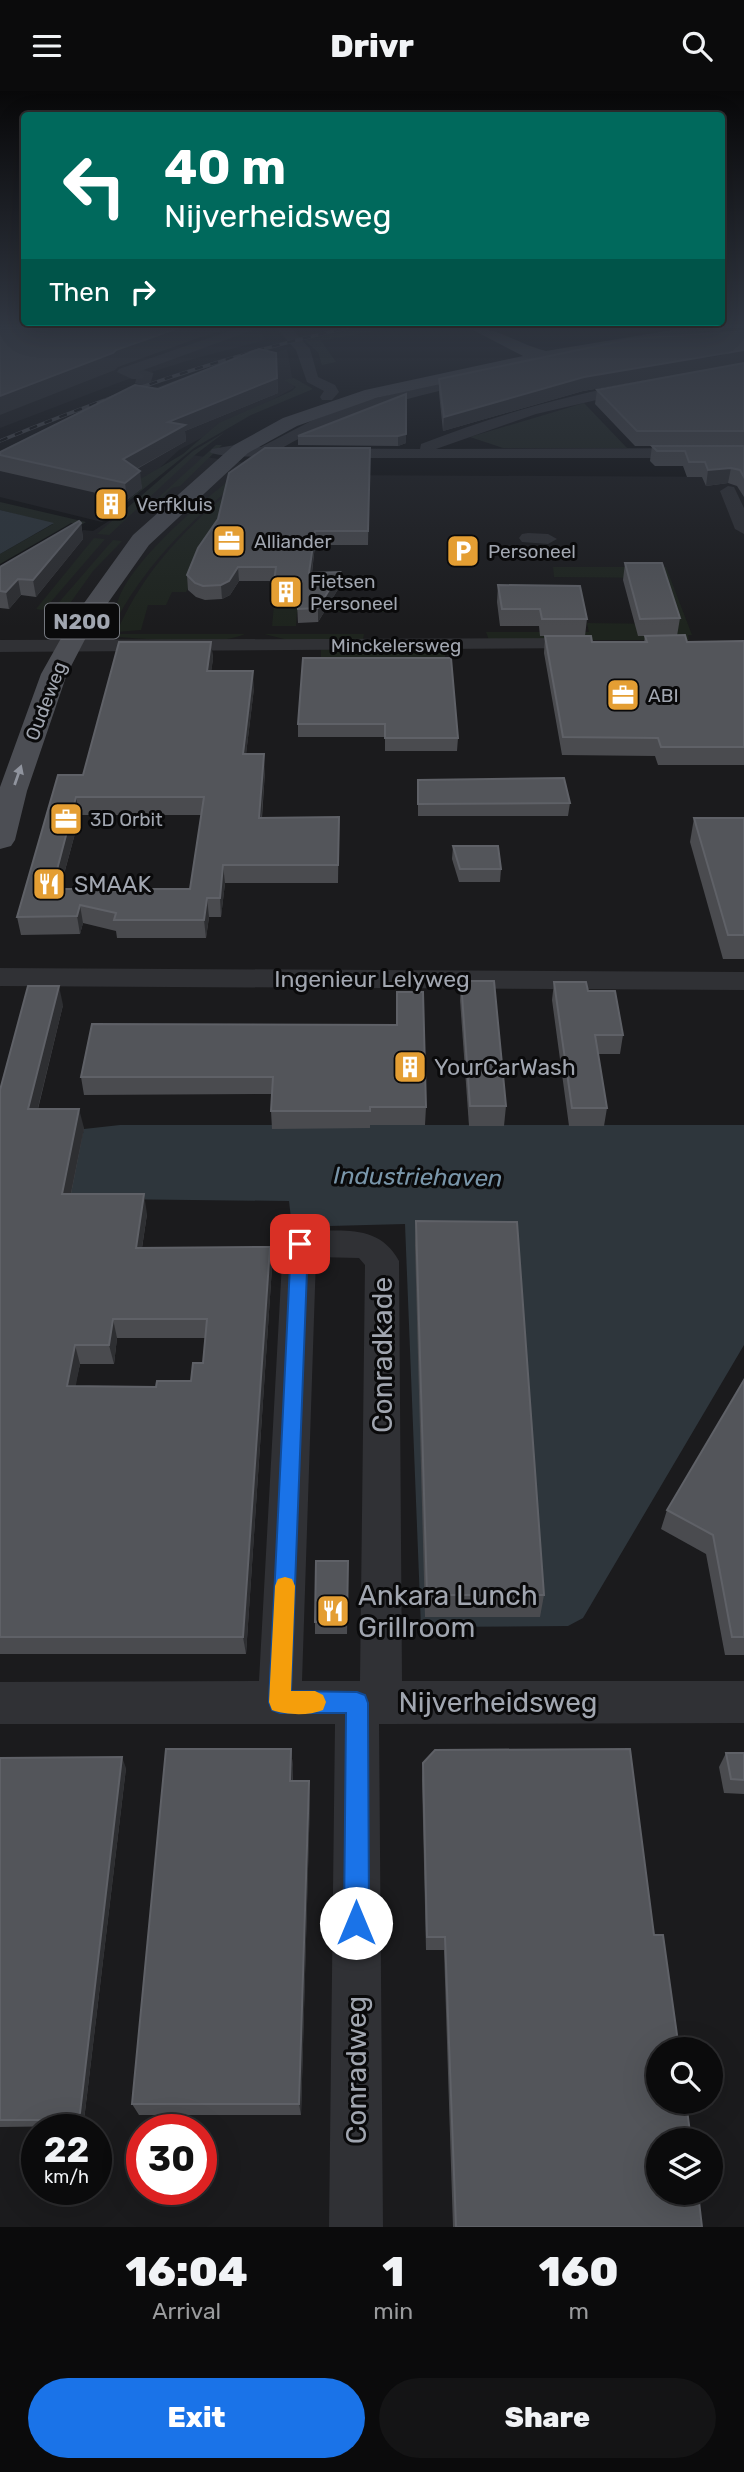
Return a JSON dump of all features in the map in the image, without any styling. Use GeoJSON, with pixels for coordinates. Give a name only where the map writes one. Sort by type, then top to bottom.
{"type":"FeatureCollection","features":[{"type":"Feature","properties":{"kind":"main road","name":"Oudeweg"},"geometry":{"type":"LineString","coordinates":[[0,768],[22,711],[30,678],[129,554],[241,451],[278,428]]}},
{"type":"Feature","properties":{"kind":"main road","name":"Oudeweg"},"geometry":{"type":"LineString","coordinates":[[0,840],[30,739],[54,674],[58,645]]}},
{"type":"Feature","properties":{"kind":"street","name":"Oudeweg"},"geometry":{"type":"LineString","coordinates":[[241,451],[302,428]]}},
{"type":"Feature","properties":{"kind":"street"},"geometry":{"type":"LineString","coordinates":[[409,454],[479,428]]}},
{"type":"Feature","properties":{"kind":"street"},"geometry":{"type":"LineString","coordinates":[[241,451],[409,454],[744,453]]}},
{"type":"Feature","properties":{"kind":"street"},"geometry":{"type":"LineString","coordinates":[[727,491],[744,529]]}},
{"type":"Feature","properties":{"kind":"street"},"geometry":{"type":"LineString","coordinates":[[528,538],[548,538]]}},
{"type":"Feature","properties":{"kind":"street","name":"Minckelersweg"},"geometry":{"type":"LineString","coordinates":[[0,646],[601,644]]}},
{"type":"Feature","properties":{"kind":"street","name":"Ingenieur Lelyweg"},"geometry":{"type":"LineString","coordinates":[[0,977],[744,981]]}},
{"type":"Feature","properties":{"kind":"street","name":"Conradkade"},"geometry":{"type":"LineString","coordinates":[[280,1702],[300,1244],[368,1245],[382,1261],[369,1702]]}},
{"type":"Feature","properties":{"kind":"street","name":"Conradweg"},"geometry":{"type":"LineString","coordinates":[[356,2227],[369,1702]]}},
{"type":"Feature","properties":{"kind":"street","name":"Nijverheidsweg"},"geometry":{"type":"LineString","coordinates":[[0,1703],[744,1702]]}},
{"type":"Feature","properties":{"kind":"shaded area"},"geometry":{"type":"Polygon","coordinates":[[[56,428],[220,428],[179,450],[102,522],[0,497],[0,452],[56,428]]]}},
{"type":"Feature","properties":{"kind":"shaded area"},"geometry":{"type":"Polygon","coordinates":[[[214,428],[229,428],[194,448],[99,525],[142,488],[132,484],[183,454],[214,428]]]}},
{"type":"Feature","properties":{"kind":"shaded area"},"geometry":{"type":"Polygon","coordinates":[[[501,428],[608,428],[627,448],[503,448],[470,437],[501,428]]]}},
{"type":"Feature","properties":{"kind":"shaded area"},"geometry":{"type":"Polygon","coordinates":[[[225,432],[196,454],[109,535],[97,534],[193,451],[225,432]]]}},
{"type":"Feature","properties":{"kind":"shaded area"},"geometry":{"type":"Polygon","coordinates":[[[216,445],[222,445],[180,486],[172,488],[151,508],[147,508],[216,445]]]}},
{"type":"Feature","properties":{"kind":"shaded area"},"geometry":{"type":"Polygon","coordinates":[[[192,455],[328,475],[744,477],[744,2227],[0,2227],[0,587],[83,530],[93,531],[123,512],[192,455]]]}},
{"type":"Feature","properties":{"kind":"shaded area"},"geometry":{"type":"Polygon","coordinates":[[[247,478],[186,592],[172,592],[166,605],[148,605],[141,630],[117,632],[141,587],[172,547],[189,528],[247,478]]]}},
{"type":"Feature","properties":{"kind":"shaded area"},"geometry":{"type":"Polygon","coordinates":[[[231,479],[242,479],[174,540],[145,575],[120,613],[116,613],[119,597],[144,560],[181,521],[231,479]]]}},
{"type":"Feature","properties":{"kind":"shaded area"},"geometry":{"type":"Polygon","coordinates":[[[0,502],[86,522],[81,525],[71,523],[0,564],[0,554],[53,524],[0,510],[0,502]]]}},
{"type":"Feature","properties":{"kind":"shaded area"},"geometry":{"type":"Polygon","coordinates":[[[94,538],[105,539],[49,604],[42,610],[36,609],[94,538]]]}},
{"type":"Feature","properties":{"kind":"shaded area"},"geometry":{"type":"Polygon","coordinates":[[[113,540],[122,541],[93,571],[61,616],[48,615],[113,540]]]}},
{"type":"Feature","properties":{"kind":"shaded area"},"geometry":{"type":"Polygon","coordinates":[[[553,567],[666,567],[692,635],[688,635],[689,640],[489,640],[486,632],[589,632],[587,623],[673,624],[660,578],[554,577],[553,567]]]}},
{"type":"Feature","properties":{"kind":"shaded area"},"geometry":{"type":"Polygon","coordinates":[[[274,605],[384,605],[384,612],[297,612],[296,626],[272,626],[274,605]]]}},
{"type":"Feature","properties":{"kind":"shaded area"},"geometry":{"type":"Polygon","coordinates":[[[120,634],[245,634],[200,641],[118,637],[120,634]]]}},
{"type":"Feature","properties":{"kind":"shaded area"},"geometry":{"type":"Polygon","coordinates":[[[264,634],[364,634],[363,639],[288,640],[264,634]]]}},
{"type":"Feature","properties":{"kind":"shaded area"},"geometry":{"type":"Polygon","coordinates":[[[321,649],[445,649],[445,657],[321,657],[321,649]]]}},
{"type":"Feature","properties":{"kind":"water"},"geometry":{"type":"Polygon","coordinates":[[[0,510],[54,523],[0,554],[0,510]]]}},
{"type":"Feature","properties":{"kind":"water","name":"Industriehaven"},"geometry":{"type":"Polygon","coordinates":[[[120,1125],[744,1125],[744,1345],[583,1618],[568,1626],[421,1627],[405,1224],[292,1227],[289,1201],[106,1199],[65,1213],[84,1129],[120,1125]]]}},
{"type":"Feature","properties":{"kind":"building"},"geometry":{"type":"Polygon","coordinates":[[[49,428],[180,428],[123,459],[140,471],[125,483],[0,455],[0,452],[49,428]]]}},
{"type":"Feature","properties":{"kind":"building"},"geometry":{"type":"Polygon","coordinates":[[[319,428],[406,428],[406,434],[398,436],[298,436],[319,428]]]}},
{"type":"Feature","properties":{"kind":"building"},"geometry":{"type":"Polygon","coordinates":[[[634,428],[744,428],[744,431],[637,431],[634,428]]]}},
{"type":"Feature","properties":{"kind":"building"},"geometry":{"type":"Polygon","coordinates":[[[652,446],[744,446],[744,477],[740,470],[708,470],[705,462],[689,462],[685,451],[657,451],[652,446]]]}},
{"type":"Feature","properties":{"kind":"building"},"geometry":{"type":"Polygon","coordinates":[[[265,448],[370,448],[368,531],[315,531],[309,573],[340,572],[318,608],[298,609],[296,589],[273,589],[276,567],[238,567],[229,581],[221,585],[203,586],[187,575],[198,548],[218,519],[229,473],[265,448]]]}},
{"type":"Feature","properties":{"kind":"building"},"geometry":{"type":"Polygon","coordinates":[[[79,521],[81,523],[33,580],[18,579],[6,592],[0,591],[0,567],[79,521]]]}},
{"type":"Feature","properties":{"kind":"building"},"geometry":{"type":"Polygon","coordinates":[[[625,563],[662,563],[680,618],[640,619],[625,563]]]}},
{"type":"Feature","properties":{"kind":"building"},"geometry":{"type":"Polygon","coordinates":[[[498,585],[580,586],[587,619],[542,619],[540,609],[502,609],[498,585]]]}},
{"type":"Feature","properties":{"kind":"building"},"geometry":{"type":"Polygon","coordinates":[[[685,635],[687,642],[744,641],[744,747],[661,747],[658,738],[563,737],[545,636],[591,636],[592,642],[647,642],[645,636],[685,635]]]}},
{"type":"Feature","properties":{"kind":"building"},"geometry":{"type":"Polygon","coordinates":[[[119,642],[211,642],[207,671],[253,671],[243,754],[264,754],[259,818],[339,817],[338,865],[223,865],[220,898],[207,898],[204,920],[114,920],[116,913],[80,905],[77,916],[17,917],[58,775],[83,775],[119,642]],[[76,797],[52,889],[190,889],[204,797],[76,797]]]}},
{"type":"Feature","properties":{"kind":"building"},"geometry":{"type":"Polygon","coordinates":[[[303,658],[451,658],[458,738],[385,738],[385,724],[298,724],[303,658]]]}},
{"type":"Feature","properties":{"kind":"building"},"geometry":{"type":"Polygon","coordinates":[[[564,778],[570,803],[418,804],[418,780],[564,778]]]}},
{"type":"Feature","properties":{"kind":"building"},"geometry":{"type":"Polygon","coordinates":[[[694,818],[744,818],[744,935],[728,935],[694,818]]]}},
{"type":"Feature","properties":{"kind":"building"},"geometry":{"type":"Polygon","coordinates":[[[453,846],[498,846],[501,869],[460,869],[453,846]]]}},
{"type":"Feature","properties":{"kind":"building"},"geometry":{"type":"Polygon","coordinates":[[[461,981],[494,981],[506,1106],[470,1106],[461,981]]]}},
{"type":"Feature","properties":{"kind":"building"},"geometry":{"type":"Polygon","coordinates":[[[554,982],[586,982],[588,991],[615,991],[623,1035],[595,1035],[607,1108],[572,1108],[554,982]]]}},
{"type":"Feature","properties":{"kind":"building"},"geometry":{"type":"Polygon","coordinates":[[[28,986],[59,986],[28,1109],[79,1109],[62,1194],[144,1194],[136,1248],[270,1247],[243,1637],[0,1637],[0,1090],[28,986]],[[113,1319],[109,1345],[75,1345],[67,1386],[156,1387],[157,1381],[191,1381],[193,1363],[203,1363],[207,1319],[113,1319]]]}},
{"type":"Feature","properties":{"kind":"building"},"geometry":{"type":"Polygon","coordinates":[[[397,992],[423,992],[426,1107],[370,1107],[370,1111],[271,1111],[273,1077],[81,1077],[92,1024],[397,1025],[397,992]]]}},
{"type":"Feature","properties":{"kind":"building"},"geometry":{"type":"Polygon","coordinates":[[[416,1221],[517,1222],[544,1595],[427,1595],[416,1221]]]}},
{"type":"Feature","properties":{"kind":"building"},"geometry":{"type":"Polygon","coordinates":[[[744,1380],[744,1637],[732,1637],[713,1535],[667,1510],[744,1380]]]}},
{"type":"Feature","properties":{"kind":"building"},"geometry":{"type":"Polygon","coordinates":[[[316,1561],[348,1561],[347,1622],[315,1622],[316,1561]]]}},
{"type":"Feature","properties":{"kind":"building"},"geometry":{"type":"Polygon","coordinates":[[[166,1749],[291,1749],[290,1781],[309,1781],[299,2104],[132,2104],[166,1749]]]}},
{"type":"Feature","properties":{"kind":"building"},"geometry":{"type":"Polygon","coordinates":[[[630,1749],[654,1935],[663,1935],[677,2037],[646,2037],[646,2114],[688,2114],[689,2128],[646,2128],[646,2205],[699,2205],[702,2227],[456,2227],[445,1937],[427,1937],[423,1763],[435,1750],[630,1749]]]}},
{"type":"Feature","properties":{"kind":"building"},"geometry":{"type":"Polygon","coordinates":[[[726,1753],[744,1753],[744,1780],[731,1779],[726,1753]]]}},
{"type":"Feature","properties":{"kind":"building"},"geometry":{"type":"Polygon","coordinates":[[[122,1757],[79,2114],[21,2114],[21,2120],[0,2120],[0,1758],[122,1757]]]}},
{"type":"Feature","properties":{"kind":"railway"},"geometry":{"type":"LineString","coordinates":[[0,441],[33,428]]}},
{"type":"Feature","properties":{"kind":"slow traffic"},"geometry":{"type":"LineString","coordinates":[[285,1586],[280,1702],[315,1702]]}},
{"type":"Feature","properties":{"kind":"place","name":"Verfkluis"},"geometry":{"type":"Point","coordinates":[111,504]}},
{"type":"Feature","properties":{"kind":"place","name":"Alliander"},"geometry":{"type":"Point","coordinates":[229,541]}},
{"type":"Feature","properties":{"kind":"place","name":"Personeel"},"geometry":{"type":"Point","coordinates":[463,551]}},
{"type":"Feature","properties":{"kind":"place","name":"Fietsen Personeel"},"geometry":{"type":"Point","coordinates":[286,592]}},
{"type":"Feature","properties":{"kind":"place","name":"ABI"},"geometry":{"type":"Point","coordinates":[623,695]}},
{"type":"Feature","properties":{"kind":"place","name":"3D Orbit"},"geometry":{"type":"Point","coordinates":[66,819]}},
{"type":"Feature","properties":{"kind":"place","name":"SMAAK"},"geometry":{"type":"Point","coordinates":[49,884]}},
{"type":"Feature","properties":{"kind":"place","name":"YourCarWash"},"geometry":{"type":"Point","coordinates":[410,1067]}},
{"type":"Feature","properties":{"kind":"place","name":"Ankara Lunch Grillroom"},"geometry":{"type":"Point","coordinates":[333,1611]}},
{"type":"Feature","properties":{"kind":"route"},"geometry":{"type":"LineString","coordinates":[[300,1244],[280,1702],[357,1703],[356,1923]]}}]}
